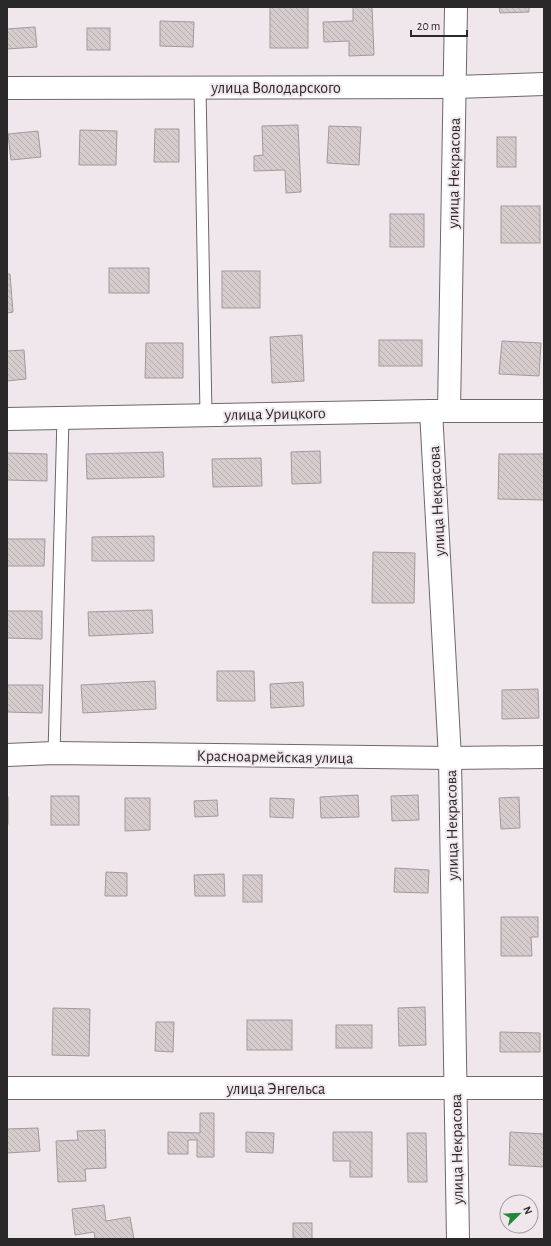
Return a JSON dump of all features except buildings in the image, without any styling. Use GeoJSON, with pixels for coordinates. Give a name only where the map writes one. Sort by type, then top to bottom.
{"type":"FeatureCollection","features":[{"type":"Feature","properties":{"kind":"street","name":"улица Некрасова"},"geometry":{"type":"LineString","coordinates":[[456,7],[455,87],[440,411],[450,758],[458,1239]]}},
{"type":"Feature","properties":{"kind":"street","name":"улица Володарского"},"geometry":{"type":"LineString","coordinates":[[7,88],[455,87],[544,84]]}},
{"type":"Feature","properties":{"kind":"street","name":"улица Урицкого"},"geometry":{"type":"LineString","coordinates":[[7,419],[206,414],[544,411]]}},
{"type":"Feature","properties":{"kind":"street","name":"Красноармейская улица"},"geometry":{"type":"LineString","coordinates":[[7,755],[54,753],[450,758],[544,757]]}},
{"type":"Feature","properties":{"kind":"street","name":"улица Энгельса"},"geometry":{"type":"LineString","coordinates":[[7,1088],[544,1088]]}},
{"type":"Feature","properties":{"kind":"lane"},"geometry":{"type":"LineString","coordinates":[[200,87],[206,414]]}},
{"type":"Feature","properties":{"kind":"lane"},"geometry":{"type":"LineString","coordinates":[[54,753],[64,418]]}}]}
